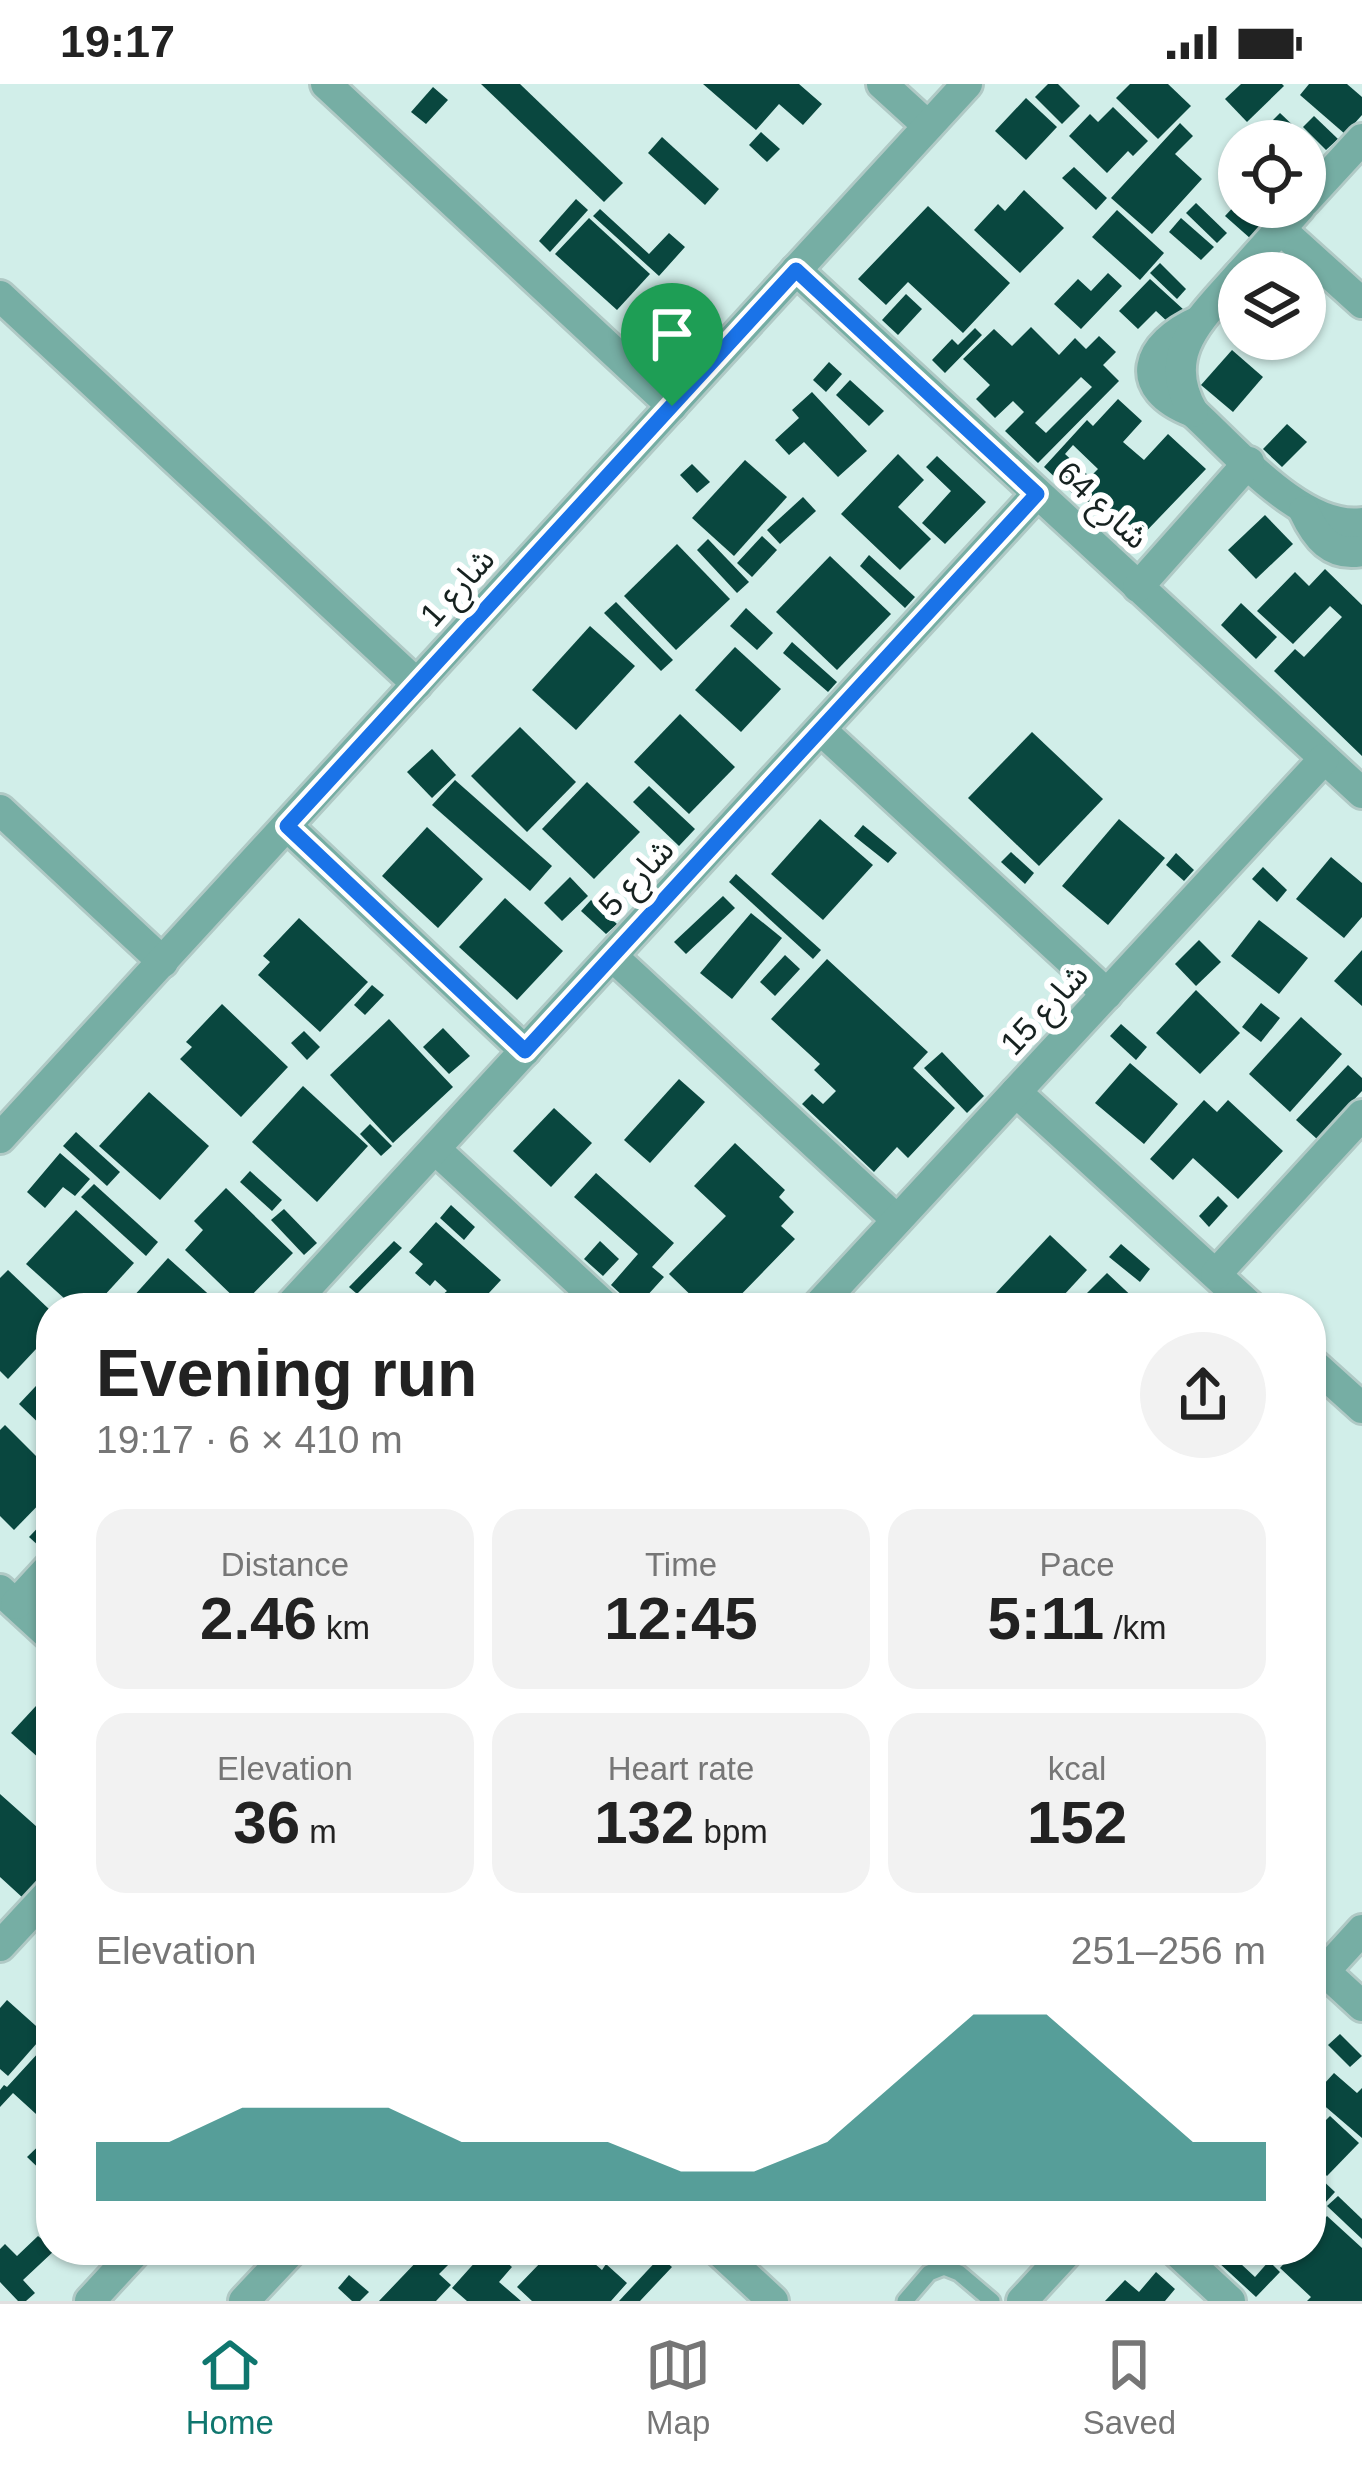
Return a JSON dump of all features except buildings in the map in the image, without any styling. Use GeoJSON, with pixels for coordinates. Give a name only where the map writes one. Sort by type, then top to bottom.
{"type":"FeatureCollection","features":[{"type":"Feature","properties":{"kind":"street"},"geometry":{"type":"LineString","coordinates":[[326,84],[672,406]]}},
{"type":"Feature","properties":{"kind":"street"},"geometry":{"type":"LineString","coordinates":[[882,84],[928,126]]}},
{"type":"Feature","properties":{"kind":"street","name":"شارع 1"},"geometry":{"type":"LineString","coordinates":[[0,1138],[967,84]]}},
{"type":"Feature","properties":{"kind":"street"},"geometry":{"type":"LineString","coordinates":[[1326,178],[1362,139]]}},
{"type":"Feature","properties":{"kind":"street"},"geometry":{"type":"LineString","coordinates":[[1260,252],[1281,228]]}},
{"type":"Feature","properties":{"kind":"street"},"geometry":{"type":"LineString","coordinates":[[1307,228],[1362,303]]}},
{"type":"Feature","properties":{"kind":"street","name":"شارع 64"},"geometry":{"type":"LineString","coordinates":[[796,270],[1362,793]]}},
{"type":"Feature","properties":{"kind":"street"},"geometry":{"type":"LineString","coordinates":[[0,296],[417,684]]}},
{"type":"Feature","properties":{"kind":"street"},"geometry":{"type":"LineString","coordinates":[[1218,299],[1198,321],[1162,343],[1151,364],[1156,388],[1166,399],[1193,412],[1304,511],[1330,548],[1362,551]]}},
{"type":"Feature","properties":{"kind":"street"},"geometry":{"type":"LineString","coordinates":[[1138,587],[1249,461]]}},
{"type":"Feature","properties":{"kind":"street","name":"شارع 5"},"geometry":{"type":"LineString","coordinates":[[302,1293],[1037,494]]}},
{"type":"Feature","properties":{"kind":"street"},"geometry":{"type":"LineString","coordinates":[[1304,511],[1333,522],[1362,523]]}},
{"type":"Feature","properties":{"kind":"street"},"geometry":{"type":"LineString","coordinates":[[821,730],[1107,994]]}},
{"type":"Feature","properties":{"kind":"street","name":"شارع 15"},"geometry":{"type":"LineString","coordinates":[[830,1293],[1324,759]]}},
{"type":"Feature","properties":{"kind":"street"},"geometry":{"type":"LineString","coordinates":[[0,810],[164,962]]}},
{"type":"Feature","properties":{"kind":"street"},"geometry":{"type":"LineString","coordinates":[[287,826],[525,1051]]}},
{"type":"Feature","properties":{"kind":"street"},"geometry":{"type":"LineString","coordinates":[[612,956],[897,1220]]}},
{"type":"Feature","properties":{"kind":"street"},"geometry":{"type":"LineString","coordinates":[[1016,1091],[1236,1293]]}},
{"type":"Feature","properties":{"kind":"street"},"geometry":{"type":"LineString","coordinates":[[1216,1274],[1362,1115]]}},
{"type":"Feature","properties":{"kind":"street"},"geometry":{"type":"LineString","coordinates":[[435,1149],[591,1293]]}},
{"type":"Feature","properties":{"kind":"street"},"geometry":{"type":"LineString","coordinates":[[1326,1375],[1362,1408]]}},
{"type":"Feature","properties":{"kind":"street"},"geometry":{"type":"LineString","coordinates":[[36,1577],[8,1597],[36,1623]]}},
{"type":"Feature","properties":{"kind":"street"},"geometry":{"type":"LineString","coordinates":[[0,1946],[36,1907]]}},
{"type":"Feature","properties":{"kind":"street"},"geometry":{"type":"LineString","coordinates":[[1326,1969],[1362,1930]]}},
{"type":"Feature","properties":{"kind":"street"},"geometry":{"type":"LineString","coordinates":[[1326,1983],[1362,2006]]}},
{"type":"Feature","properties":{"kind":"street"},"geometry":{"type":"LineString","coordinates":[[90,2301],[123,2265]]}},
{"type":"Feature","properties":{"kind":"street"},"geometry":{"type":"LineString","coordinates":[[244,2301],[278,2265]]}},
{"type":"Feature","properties":{"kind":"street"},"geometry":{"type":"LineString","coordinates":[[734,2265],[773,2301]]}},
{"type":"Feature","properties":{"kind":"street"},"geometry":{"type":"LineString","coordinates":[[1022,2301],[1055,2265]]}},
{"type":"Feature","properties":{"kind":"street"},"geometry":{"type":"LineString","coordinates":[[1191,2265],[1230,2301]]}},
{"type":"Feature","properties":{"kind":"lane"},"geometry":{"type":"LineString","coordinates":[[905,2301],[929,2273],[944,2267],[959,2273],[992,2301]]}},
{"type":"Feature","properties":{"kind":"route"},"geometry":{"type":"LineString","coordinates":[[796,270],[1037,494],[525,1051],[287,826],[672,406],[796,270]]}}]}
